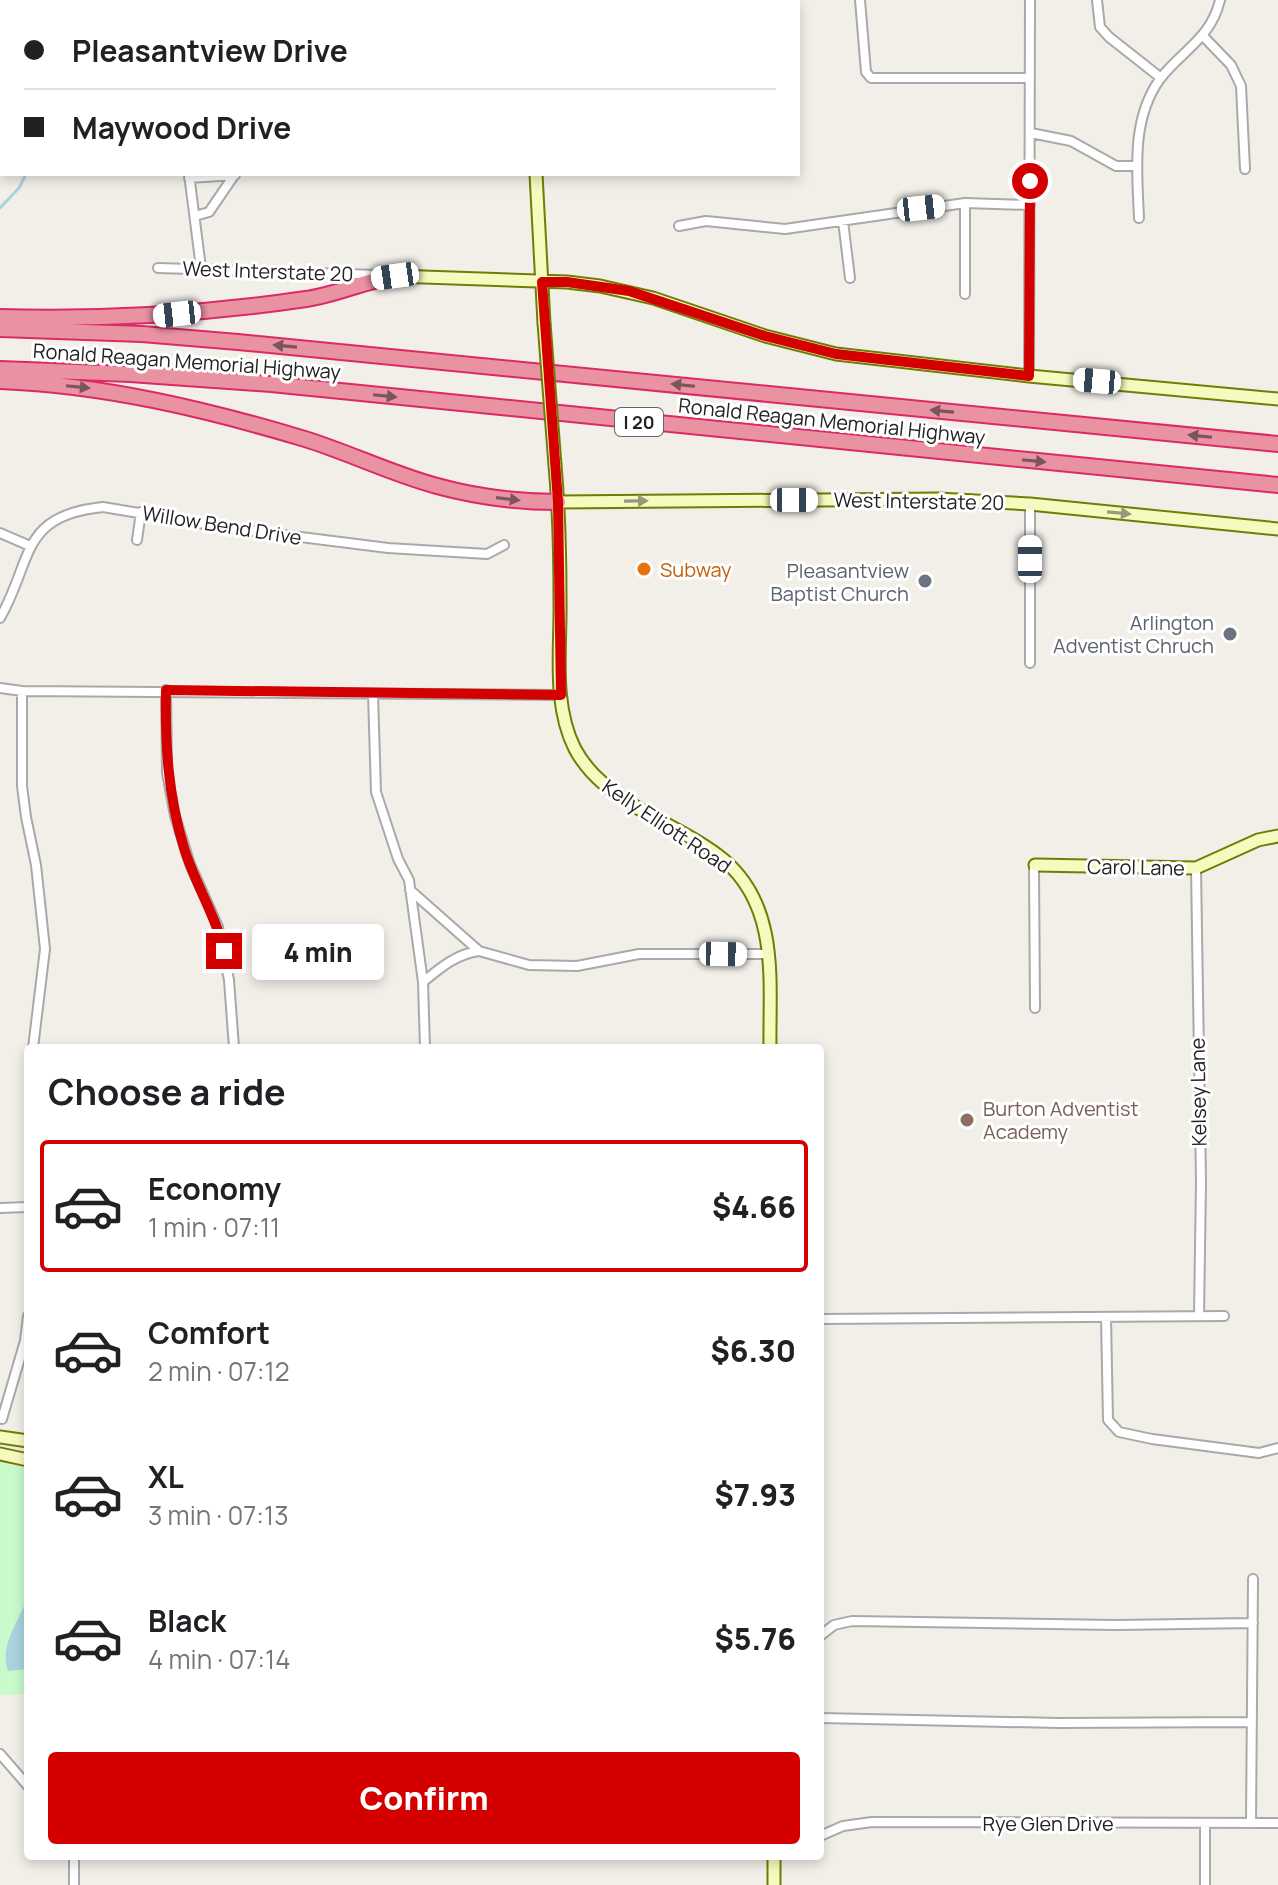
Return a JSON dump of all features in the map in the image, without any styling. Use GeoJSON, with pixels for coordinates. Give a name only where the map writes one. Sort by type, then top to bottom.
{"type":"FeatureCollection","features":[{"type":"Feature","properties":{"kind":"highway"},"geometry":{"type":"LineString","coordinates":[[0,317],[97,319],[212,310],[309,299],[395,276]]}},
{"type":"Feature","properties":{"kind":"highway","name":"Ronald Reagan Memorial Highway"},"geometry":{"type":"LineString","coordinates":[[0,329],[142,334],[238,342],[1278,444]]}},
{"type":"Feature","properties":{"kind":"highway","name":"Ronald Reagan Memorial Highway"},"geometry":{"type":"LineString","coordinates":[[0,369],[271,384],[1278,485]]}},
{"type":"Feature","properties":{"kind":"highway"},"geometry":{"type":"LineString","coordinates":[[0,381],[98,389],[183,407],[308,440],[435,486],[488,497],[558,502]]}},
{"type":"Feature","properties":{"kind":"main road","name":"Kelly Elliott Road"},"geometry":{"type":"LineString","coordinates":[[536,176],[558,502],[561,695],[568,734],[590,771],[618,796],[713,852],[749,888],[761,912],[769,954],[770,1044]]}},
{"type":"Feature","properties":{"kind":"main road","name":"West Interstate 20"},"geometry":{"type":"LineString","coordinates":[[395,276],[567,282],[629,291],[765,336],[836,354],[1278,399]]}},
{"type":"Feature","properties":{"kind":"main road","name":"West Interstate 20"},"geometry":{"type":"LineString","coordinates":[[558,502],[938,499],[1030,504],[1278,529]]}},
{"type":"Feature","properties":{"kind":"main road","name":"Carol Lane"},"geometry":{"type":"LineString","coordinates":[[1034,866],[1196,868],[1258,840],[1278,836]]}},
{"type":"Feature","properties":{"kind":"main road"},"geometry":{"type":"LineString","coordinates":[[0,1437],[24,1440]]}},
{"type":"Feature","properties":{"kind":"main road"},"geometry":{"type":"LineString","coordinates":[[0,1454],[24,1459]]}},
{"type":"Feature","properties":{"kind":"main road"},"geometry":{"type":"LineString","coordinates":[[774,1860],[774,1885]]}},
{"type":"Feature","properties":{"kind":"street"},"geometry":{"type":"LineString","coordinates":[[860,0],[867,76],[871,78],[1030,78]]}},
{"type":"Feature","properties":{"kind":"street"},"geometry":{"type":"LineString","coordinates":[[1029,376],[1030,0]]}},
{"type":"Feature","properties":{"kind":"street"},"geometry":{"type":"LineString","coordinates":[[1097,0],[1100,27],[1161,78]]}},
{"type":"Feature","properties":{"kind":"street"},"geometry":{"type":"LineString","coordinates":[[1139,218],[1137,166],[1141,118],[1161,78],[1203,36],[1220,0]]}},
{"type":"Feature","properties":{"kind":"street"},"geometry":{"type":"LineString","coordinates":[[1203,36],[1231,65],[1241,86],[1245,169]]}},
{"type":"Feature","properties":{"kind":"street"},"geometry":{"type":"LineString","coordinates":[[1031,133],[1071,141],[1116,166],[1137,166]]}},
{"type":"Feature","properties":{"kind":"street"},"geometry":{"type":"LineString","coordinates":[[189,176],[201,268]]}},
{"type":"Feature","properties":{"kind":"street"},"geometry":{"type":"LineString","coordinates":[[195,216],[209,212],[234,176]]}},
{"type":"Feature","properties":{"kind":"street"},"geometry":{"type":"LineString","coordinates":[[679,226],[706,221],[785,229],[965,203],[1030,205]]}},
{"type":"Feature","properties":{"kind":"street"},"geometry":{"type":"LineString","coordinates":[[965,203],[965,294]]}},
{"type":"Feature","properties":{"kind":"street"},"geometry":{"type":"LineString","coordinates":[[843,221],[850,278]]}},
{"type":"Feature","properties":{"kind":"street","name":"West Interstate 20"},"geometry":{"type":"LineString","coordinates":[[158,268],[395,276]]}},
{"type":"Feature","properties":{"kind":"street"},"geometry":{"type":"LineString","coordinates":[[1030,504],[1030,663]]}},
{"type":"Feature","properties":{"kind":"street","name":"Willow Bend Drive"},"geometry":{"type":"LineString","coordinates":[[0,618],[35,538],[64,515],[103,507],[229,528],[388,548],[487,554],[504,545]]}},
{"type":"Feature","properties":{"kind":"street"},"geometry":{"type":"LineString","coordinates":[[137,540],[141,512]]}},
{"type":"Feature","properties":{"kind":"street"},"geometry":{"type":"LineString","coordinates":[[0,533],[30,546]]}},
{"type":"Feature","properties":{"kind":"street"},"geometry":{"type":"LineString","coordinates":[[0,688],[22,691],[561,695]]}},
{"type":"Feature","properties":{"kind":"street"},"geometry":{"type":"LineString","coordinates":[[166,690],[167,773],[175,816],[190,864],[218,927],[229,980],[234,1044]]}},
{"type":"Feature","properties":{"kind":"street"},"geometry":{"type":"LineString","coordinates":[[22,691],[22,786],[38,877],[45,967],[34,1044]]}},
{"type":"Feature","properties":{"kind":"street"},"geometry":{"type":"LineString","coordinates":[[373,694],[376,792],[398,859],[409,880],[423,982],[425,1044]]}},
{"type":"Feature","properties":{"kind":"street"},"geometry":{"type":"LineString","coordinates":[[1034,866],[1035,1008]]}},
{"type":"Feature","properties":{"kind":"street","name":"Kelsey Lane"},"geometry":{"type":"LineString","coordinates":[[1196,868],[1201,1182],[1199,1316]]}},
{"type":"Feature","properties":{"kind":"street"},"geometry":{"type":"LineString","coordinates":[[410,890],[479,951],[509,961],[552,967],[577,966],[639,954],[769,954]]}},
{"type":"Feature","properties":{"kind":"street"},"geometry":{"type":"LineString","coordinates":[[423,982],[445,964],[468,952],[479,951]]}},
{"type":"Feature","properties":{"kind":"street"},"geometry":{"type":"LineString","coordinates":[[45,967],[57,967]]}},
{"type":"Feature","properties":{"kind":"street"},"geometry":{"type":"LineString","coordinates":[[0,1208],[24,1207]]}},
{"type":"Feature","properties":{"kind":"street"},"geometry":{"type":"LineString","coordinates":[[824,1319],[1224,1316]]}},
{"type":"Feature","properties":{"kind":"street"},"geometry":{"type":"LineString","coordinates":[[1106,1317],[1108,1420],[1111,1426],[1119,1432],[1152,1439],[1230,1450],[1259,1453],[1278,1448]]}},
{"type":"Feature","properties":{"kind":"street"},"geometry":{"type":"LineString","coordinates":[[2,1419],[24,1365]]}},
{"type":"Feature","properties":{"kind":"street"},"geometry":{"type":"LineString","coordinates":[[1251,1823],[1253,1579]]}},
{"type":"Feature","properties":{"kind":"street"},"geometry":{"type":"LineString","coordinates":[[824,1633],[834,1625],[852,1621],[1116,1625],[1253,1623]]}},
{"type":"Feature","properties":{"kind":"street"},"geometry":{"type":"LineString","coordinates":[[824,1718],[1058,1723],[1252,1722]]}},
{"type":"Feature","properties":{"kind":"street"},"geometry":{"type":"LineString","coordinates":[[0,1754],[24,1781]]}},
{"type":"Feature","properties":{"kind":"street","name":"Rye Glen Drive"},"geometry":{"type":"LineString","coordinates":[[824,1834],[843,1826],[872,1822],[1278,1823]]}},
{"type":"Feature","properties":{"kind":"street"},"geometry":{"type":"LineString","coordinates":[[1205,1823],[1205,1885]]}},
{"type":"Feature","properties":{"kind":"street"},"geometry":{"type":"LineString","coordinates":[[74,1860],[74,1885]]}},
{"type":"Feature","properties":{"kind":"green space"},"geometry":{"type":"Polygon","coordinates":[[[0,1463],[24,1467],[24,1694],[0,1695],[0,1463]]]}},
{"type":"Feature","properties":{"kind":"water"},"geometry":{"type":"Polygon","coordinates":[[[24,1606],[24,1669],[8,1671],[6,1654],[24,1606]]]}},
{"type":"Feature","properties":{"kind":"waterway"},"geometry":{"type":"LineString","coordinates":[[0,208],[19,188],[25,176]]}},
{"type":"Feature","properties":{"kind":"place","name":"Subway"},"geometry":{"type":"Point","coordinates":[644,569]}},
{"type":"Feature","properties":{"kind":"place","name":"Pleasantview Baptist Church"},"geometry":{"type":"Point","coordinates":[925,581]}},
{"type":"Feature","properties":{"kind":"place","name":"Arlington Adventist Chruch"},"geometry":{"type":"Point","coordinates":[1230,634]}},
{"type":"Feature","properties":{"kind":"place","name":"Burton Adventist Academy"},"geometry":{"type":"Point","coordinates":[967,1120]}},
{"type":"Feature","properties":{"kind":"route"},"geometry":{"type":"LineString","coordinates":[[224,951],[209,904],[184,850],[175,816],[167,773],[166,690],[561,695],[558,502],[542,282],[567,282],[629,291],[765,336],[836,354],[1029,376],[1030,181]]}}]}
